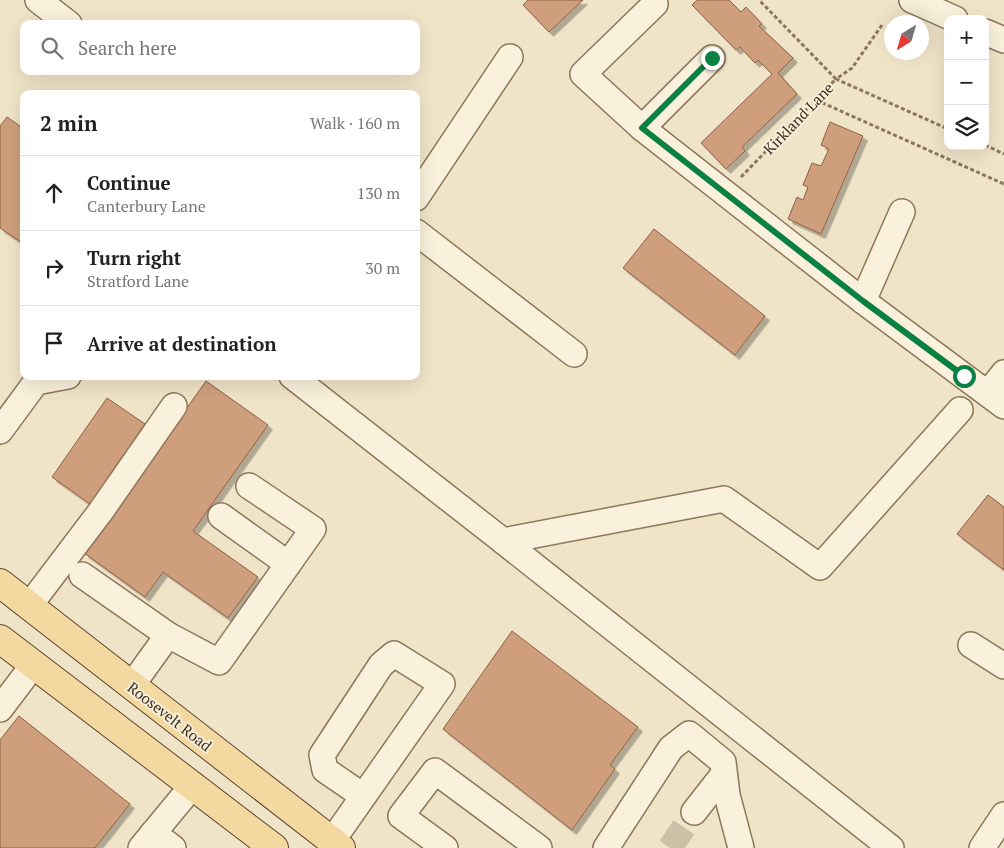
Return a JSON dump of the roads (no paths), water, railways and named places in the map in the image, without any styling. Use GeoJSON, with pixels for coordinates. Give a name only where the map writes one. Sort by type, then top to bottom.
{"type":"FeatureCollection","features":[{"type":"Feature","properties":{"kind":"main road","name":"Roosevelt Road"},"geometry":{"type":"LineString","coordinates":[[0,583],[336,844]]}},
{"type":"Feature","properties":{"kind":"main road"},"geometry":{"type":"LineString","coordinates":[[0,639],[274,848]]}},
{"type":"Feature","properties":{"kind":"street"},"geometry":{"type":"LineString","coordinates":[[38,0],[64,20]]}},
{"type":"Feature","properties":{"kind":"street"},"geometry":{"type":"LineString","coordinates":[[912,0],[946,15]]}},
{"type":"Feature","properties":{"kind":"street"},"geometry":{"type":"LineString","coordinates":[[655,4],[583,74],[642,128],[863,301],[996,400],[1004,373]]}},
{"type":"Feature","properties":{"kind":"street"},"geometry":{"type":"LineString","coordinates":[[989,34],[1004,40]]}},
{"type":"Feature","properties":{"kind":"street"},"geometry":{"type":"LineString","coordinates":[[420,192],[510,57]]}},
{"type":"Feature","properties":{"kind":"street"},"geometry":{"type":"LineString","coordinates":[[642,128],[712,58]]}},
{"type":"Feature","properties":{"kind":"street"},"geometry":{"type":"LineString","coordinates":[[863,301],[902,212]]}},
{"type":"Feature","properties":{"kind":"street"},"geometry":{"type":"LineString","coordinates":[[420,235],[574,354]]}},
{"type":"Feature","properties":{"kind":"street"},"geometry":{"type":"LineString","coordinates":[[0,431],[36,382],[47,380]]}},
{"type":"Feature","properties":{"kind":"street"},"geometry":{"type":"LineString","coordinates":[[297,380],[891,848]]}},
{"type":"Feature","properties":{"kind":"street"},"geometry":{"type":"LineString","coordinates":[[29,606],[101,511],[174,406]]}},
{"type":"Feature","properties":{"kind":"street"},"geometry":{"type":"LineString","coordinates":[[502,541],[724,499],[820,567],[960,410]]}},
{"type":"Feature","properties":{"kind":"street"},"geometry":{"type":"LineString","coordinates":[[82,575],[168,635],[219,662],[313,529],[249,486]]}},
{"type":"Feature","properties":{"kind":"street"},"geometry":{"type":"LineString","coordinates":[[222,516],[288,564]]}},
{"type":"Feature","properties":{"kind":"street"},"geometry":{"type":"LineString","coordinates":[[132,686],[168,635]]}},
{"type":"Feature","properties":{"kind":"street"},"geometry":{"type":"LineString","coordinates":[[971,645],[1004,666]]}},
{"type":"Feature","properties":{"kind":"street"},"geometry":{"type":"LineString","coordinates":[[336,844],[363,796],[442,684],[394,654],[381,665],[322,755],[325,770],[363,796]]}},
{"type":"Feature","properties":{"kind":"street"},"geometry":{"type":"LineString","coordinates":[[0,710],[34,664]]}},
{"type":"Feature","properties":{"kind":"street"},"geometry":{"type":"LineString","coordinates":[[606,848],[671,748],[689,734],[722,762],[723,775],[741,848]]}},
{"type":"Feature","properties":{"kind":"street"},"geometry":{"type":"LineString","coordinates":[[445,848],[401,816],[435,771],[539,848]]}},
{"type":"Feature","properties":{"kind":"street"},"geometry":{"type":"LineString","coordinates":[[694,812],[723,775]]}},
{"type":"Feature","properties":{"kind":"street"},"geometry":{"type":"LineString","coordinates":[[173,848],[147,840],[193,785]]}},
{"type":"Feature","properties":{"kind":"street"},"geometry":{"type":"LineString","coordinates":[[982,848],[1004,815]]}},
{"type":"Feature","properties":{"kind":"tunnel"},"geometry":{"type":"LineString","coordinates":[[670,848],[694,812]]}}]}
